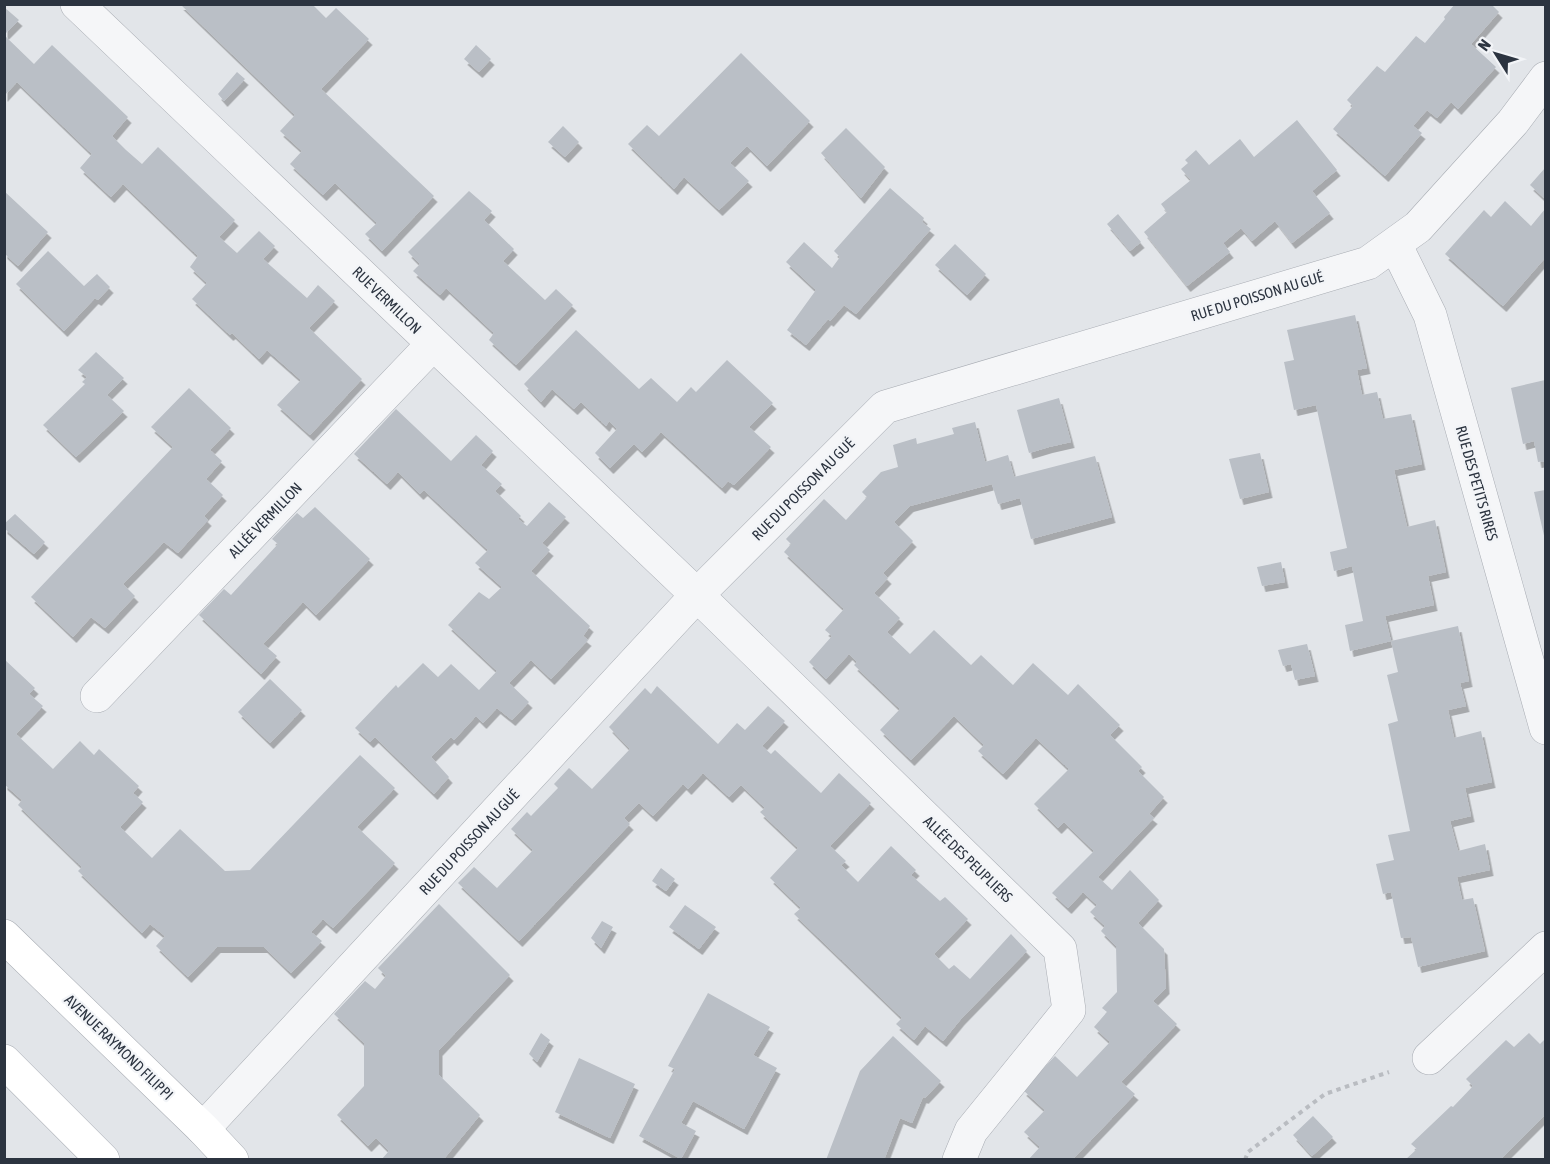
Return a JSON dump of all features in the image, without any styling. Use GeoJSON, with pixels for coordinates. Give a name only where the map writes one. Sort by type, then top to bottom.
{"type":"FeatureCollection","features":[{"type":"Feature","properties":{"kind":"main road","name":"AVENUE RAYMOND FILIPPI"},"geometry":{"type":"LineString","coordinates":[[4,936],[232,1160]]}},
{"type":"Feature","properties":{"kind":"main road"},"geometry":{"type":"LineString","coordinates":[[4,1061],[103,1160]]}},
{"type":"Feature","properties":{"kind":"street","name":"RUE VERMILLON"},"geometry":{"type":"LineString","coordinates":[[96,11],[433,344],[697,595]]}},
{"type":"Feature","properties":{"kind":"street","name":"RUE DU POISSON AU GUÉ"},"geometry":{"type":"LineString","coordinates":[[203,1130],[697,595],[885,407],[1368,263],[1426,219],[1513,122],[1545,78]]}},
{"type":"Feature","properties":{"kind":"street","name":"RUE DES PETITS RIRES"},"geometry":{"type":"LineString","coordinates":[[1395,244],[1430,315],[1545,728]]}},
{"type":"Feature","properties":{"kind":"street","name":"ALLÉE VERMILLON"},"geometry":{"type":"LineString","coordinates":[[97,696],[433,344]]}},
{"type":"Feature","properties":{"kind":"street","name":"ALLÉE DES PEUPLIERS"},"geometry":{"type":"LineString","coordinates":[[697,595],[1060,949],[1069,1010],[970,1131],[960,1160]]}},
{"type":"Feature","properties":{"kind":"street"},"geometry":{"type":"LineString","coordinates":[[1429,1058],[1545,948]]}},
{"type":"Feature","properties":{"kind":"path"},"geometry":{"type":"LineString","coordinates":[[1245,1160],[1248,1152],[1325,1094],[1429,1058]]}},
{"type":"Feature","properties":{"kind":"building"},"geometry":{"type":"Polygon","coordinates":[[[180,4],[312,4],[326,18],[336,8],[369,39],[321,89],[434,196],[382,251],[365,234],[377,223],[335,183],[323,195],[290,164],[302,151],[280,131],[295,115],[180,4]]]}},
{"type":"Feature","properties":{"kind":"building"},"geometry":{"type":"Polygon","coordinates":[[[1455,4],[1491,4],[1499,12],[1471,44],[1496,67],[1458,109],[1451,102],[1437,118],[1427,110],[1413,126],[1422,133],[1385,176],[1333,129],[1353,106],[1347,100],[1377,66],[1385,72],[1416,36],[1425,43],[1455,4]]]}},
{"type":"Feature","properties":{"kind":"building"},"geometry":{"type":"Polygon","coordinates":[[[4,7],[19,20],[4,35],[4,7]]]}},
{"type":"Feature","properties":{"kind":"building"},"geometry":{"type":"Polygon","coordinates":[[[4,35],[34,64],[52,45],[128,117],[112,136],[126,150],[142,164],[158,147],[235,220],[219,237],[237,253],[259,231],[275,246],[263,259],[307,298],[318,285],[335,301],[309,328],[362,379],[310,435],[277,405],[301,380],[267,350],[259,359],[192,299],[207,283],[190,267],[198,256],[123,184],[111,197],[80,168],[92,154],[17,82],[4,96],[4,35]]]}},
{"type":"Feature","properties":{"kind":"building"},"geometry":{"type":"Polygon","coordinates":[[[476,45],[491,59],[479,72],[464,59],[476,45]]]}},
{"type":"Feature","properties":{"kind":"building"},"geometry":{"type":"Polygon","coordinates":[[[741,53],[810,121],[767,166],[747,146],[730,163],[749,181],[719,210],[684,177],[674,189],[628,144],[647,125],[659,136],[741,53]]]}},
{"type":"Feature","properties":{"kind":"building"},"geometry":{"type":"Polygon","coordinates":[[[237,72],[245,79],[224,101],[218,94],[237,72]]]}},
{"type":"Feature","properties":{"kind":"building"},"geometry":{"type":"Polygon","coordinates":[[[1297,120],[1337,170],[1312,191],[1330,213],[1292,243],[1275,221],[1252,241],[1241,228],[1223,243],[1230,252],[1187,286],[1144,232],[1167,212],[1161,204],[1191,180],[1181,169],[1188,163],[1185,160],[1196,150],[1209,165],[1240,139],[1254,157],[1297,120]]]}},
{"type":"Feature","properties":{"kind":"building"},"geometry":{"type":"Polygon","coordinates":[[[563,126],[579,142],[565,157],[548,142],[563,126]]]}},
{"type":"Feature","properties":{"kind":"building"},"geometry":{"type":"Polygon","coordinates":[[[846,128],[885,167],[861,198],[821,153],[846,128]]]}},
{"type":"Feature","properties":{"kind":"building"},"geometry":{"type":"Polygon","coordinates":[[[1545,168],[1545,199],[1530,185],[1545,168]]]}},
{"type":"Feature","properties":{"kind":"building"},"geometry":{"type":"Polygon","coordinates":[[[890,188],[924,218],[922,222],[931,229],[856,314],[844,305],[830,321],[828,319],[806,345],[787,330],[816,290],[786,262],[804,242],[832,268],[840,257],[834,251],[890,188]]]}},
{"type":"Feature","properties":{"kind":"building"},"geometry":{"type":"Polygon","coordinates":[[[4,191],[48,232],[18,266],[4,253],[4,191]]]}},
{"type":"Feature","properties":{"kind":"building"},"geometry":{"type":"Polygon","coordinates":[[[469,191],[492,211],[484,220],[514,249],[503,261],[545,300],[556,289],[573,305],[516,365],[489,340],[494,333],[446,288],[440,295],[413,271],[420,264],[408,252],[469,191]]]}},
{"type":"Feature","properties":{"kind":"building"},"geometry":{"type":"Polygon","coordinates":[[[1505,201],[1531,226],[1545,209],[1545,258],[1503,306],[1445,254],[1484,210],[1491,217],[1505,201]]]}},
{"type":"Feature","properties":{"kind":"building"},"geometry":{"type":"Polygon","coordinates":[[[1118,214],[1141,242],[1130,251],[1107,224],[1118,214]]]}},
{"type":"Feature","properties":{"kind":"building"},"geometry":{"type":"Polygon","coordinates":[[[955,244],[986,274],[967,295],[935,265],[955,244]]]}},
{"type":"Feature","properties":{"kind":"building"},"geometry":{"type":"Polygon","coordinates":[[[48,251],[84,286],[97,274],[110,287],[98,300],[95,298],[64,331],[16,284],[48,251]]]}},
{"type":"Feature","properties":{"kind":"building"},"geometry":{"type":"Polygon","coordinates":[[[1355,315],[1367,368],[1357,370],[1362,395],[1377,392],[1383,419],[1411,414],[1422,464],[1394,470],[1407,527],[1435,520],[1446,572],[1428,576],[1434,605],[1385,616],[1391,641],[1350,651],[1345,625],[1363,621],[1352,566],[1334,571],[1330,552],[1347,548],[1316,405],[1294,410],[1284,362],[1294,360],[1287,330],[1355,315]]]}},
{"type":"Feature","properties":{"kind":"building"},"geometry":{"type":"Polygon","coordinates":[[[576,330],[639,389],[651,378],[677,402],[691,387],[696,392],[727,360],[773,403],[749,427],[771,447],[734,485],[728,481],[722,488],[661,432],[642,452],[634,444],[610,468],[595,453],[617,429],[609,421],[606,426],[581,402],[574,409],[552,389],[541,402],[524,384],[576,330]]]}},
{"type":"Feature","properties":{"kind":"building"},"geometry":{"type":"Polygon","coordinates":[[[96,352],[124,378],[107,395],[124,411],[76,457],[43,425],[85,384],[82,382],[87,377],[78,370],[96,352]]]}},
{"type":"Feature","properties":{"kind":"building"},"geometry":{"type":"Polygon","coordinates":[[[1545,380],[1545,461],[1538,462],[1534,441],[1523,444],[1511,388],[1545,380]]]}},
{"type":"Feature","properties":{"kind":"building"},"geometry":{"type":"Polygon","coordinates":[[[189,388],[231,428],[210,450],[222,461],[206,479],[223,495],[204,516],[208,520],[178,553],[164,542],[123,584],[135,596],[105,628],[91,617],[73,637],[31,597],[173,447],[151,427],[189,388]]]}},
{"type":"Feature","properties":{"kind":"building"},"geometry":{"type":"Polygon","coordinates":[[[1059,398],[1071,442],[1029,453],[1017,410],[1059,398]]]}},
{"type":"Feature","properties":{"kind":"building"},"geometry":{"type":"Polygon","coordinates":[[[396,409],[451,461],[476,435],[493,451],[481,465],[502,484],[495,491],[521,516],[518,519],[527,526],[549,502],[566,517],[542,543],[550,550],[531,571],[590,626],[583,636],[588,640],[551,679],[531,660],[509,683],[529,702],[512,720],[497,708],[483,723],[476,716],[454,740],[451,737],[431,757],[449,777],[434,794],[375,737],[370,742],[355,728],[396,685],[398,688],[423,663],[438,677],[451,664],[479,690],[497,671],[448,625],[479,592],[489,599],[502,587],[475,563],[488,550],[424,490],[420,494],[398,472],[387,484],[354,454],[396,409]]]}},
{"type":"Feature","properties":{"kind":"building"},"geometry":{"type":"Polygon","coordinates":[[[975,422],[985,462],[1008,455],[1014,477],[1095,456],[1112,517],[1031,539],[1020,498],[998,504],[992,484],[910,506],[894,522],[913,541],[883,573],[888,578],[874,593],[900,618],[887,632],[910,654],[934,630],[971,665],[981,655],[1013,685],[1033,663],[1068,695],[1078,684],[1120,725],[1110,735],[1142,767],[1138,771],[1164,797],[1149,814],[1154,818],[1098,877],[1112,890],[1130,870],[1159,900],[1138,923],[1164,949],[1166,988],[1153,1001],[1177,1024],[1121,1082],[1135,1094],[1072,1160],[1028,1160],[1040,1147],[1024,1132],[1045,1110],[1023,1090],[1055,1056],[1077,1077],[1110,1042],[1094,1027],[1107,1012],[1102,1008],[1117,992],[1116,946],[1101,931],[1105,926],[1090,912],[1097,905],[1083,892],[1068,908],[1052,893],[1094,851],[1064,822],[1058,828],[1034,804],[1069,769],[1036,738],[1003,774],[978,751],[984,745],[954,716],[911,760],[880,730],[900,709],[854,665],[857,662],[849,654],[826,679],[809,662],[832,636],[825,630],[844,609],[784,552],[791,544],[786,539],[824,499],[846,520],[867,497],[862,492],[881,472],[898,467],[893,445],[916,438],[917,444],[954,434],[952,428],[975,422]]]}},
{"type":"Feature","properties":{"kind":"building"},"geometry":{"type":"Polygon","coordinates":[[[1260,453],[1269,492],[1240,499],[1229,459],[1260,453]]]}},
{"type":"Feature","properties":{"kind":"building"},"geometry":{"type":"Polygon","coordinates":[[[1545,490],[1545,540],[1534,492],[1545,490]]]}},
{"type":"Feature","properties":{"kind":"building"},"geometry":{"type":"Polygon","coordinates":[[[315,507],[370,559],[316,615],[303,602],[263,644],[277,656],[261,674],[199,615],[224,589],[231,595],[278,544],[272,539],[297,513],[303,518],[315,507]]]}},
{"type":"Feature","properties":{"kind":"building"},"geometry":{"type":"Polygon","coordinates":[[[15,514],[45,542],[34,554],[4,528],[4,524],[15,514]]]}},
{"type":"Feature","properties":{"kind":"building"},"geometry":{"type":"Polygon","coordinates":[[[1281,562],[1285,582],[1262,586],[1257,567],[1281,562]]]}},
{"type":"Feature","properties":{"kind":"building"},"geometry":{"type":"Polygon","coordinates":[[[1458,626],[1469,681],[1460,683],[1466,706],[1448,710],[1454,738],[1481,731],[1492,782],[1465,788],[1471,816],[1450,821],[1458,851],[1485,844],[1490,870],[1457,877],[1462,900],[1473,898],[1485,951],[1418,967],[1411,937],[1401,938],[1391,892],[1383,894],[1376,864],[1394,860],[1388,835],[1410,831],[1388,724],[1398,721],[1387,675],[1398,672],[1391,641],[1458,626]]]}},
{"type":"Feature","properties":{"kind":"building"},"geometry":{"type":"Polygon","coordinates":[[[1307,644],[1315,676],[1295,680],[1291,664],[1283,666],[1278,650],[1307,644]]]}},
{"type":"Feature","properties":{"kind":"building"},"geometry":{"type":"Polygon","coordinates":[[[4,659],[35,688],[29,694],[43,706],[16,734],[53,769],[80,741],[94,755],[99,749],[139,786],[133,793],[143,802],[120,827],[152,858],[180,829],[225,871],[250,870],[360,755],[395,788],[357,827],[395,863],[333,928],[323,919],[311,932],[322,941],[291,973],[264,947],[217,947],[188,977],[156,946],[165,936],[150,924],[142,933],[78,871],[82,867],[18,805],[22,800],[4,784],[4,659]]]}},
{"type":"Feature","properties":{"kind":"building"},"geometry":{"type":"Polygon","coordinates":[[[270,679],[302,710],[270,743],[238,712],[270,679]]]}},
{"type":"Feature","properties":{"kind":"building"},"geometry":{"type":"Polygon","coordinates":[[[657,686],[718,744],[737,723],[745,730],[768,706],[785,721],[762,746],[771,754],[775,750],[821,793],[839,773],[871,803],[830,846],[846,861],[841,865],[858,882],[891,846],[916,870],[911,875],[940,901],[945,897],[968,919],[934,954],[949,969],[954,965],[970,979],[1011,934],[1027,951],[961,1019],[943,1041],[925,1026],[914,1040],[896,1024],[902,1018],[794,914],[801,908],[770,878],[798,848],[760,812],[765,808],[741,785],[729,797],[703,773],[688,789],[683,784],[653,816],[639,803],[624,818],[630,824],[519,941],[458,883],[474,867],[497,888],[533,850],[511,829],[527,812],[531,816],[558,788],[554,784],[569,768],[592,789],[630,749],[609,727],[645,688],[651,694],[657,686]]]}},
{"type":"Feature","properties":{"kind":"building"},"geometry":{"type":"Polygon","coordinates":[[[661,868],[675,879],[666,891],[652,881],[661,868]]]}},
{"type":"Feature","properties":{"kind":"building"},"geometry":{"type":"Polygon","coordinates":[[[439,904],[510,975],[439,1050],[439,1075],[480,1115],[443,1160],[381,1160],[389,1151],[376,1138],[368,1146],[337,1115],[364,1086],[364,1043],[334,1014],[365,981],[375,989],[386,976],[378,968],[439,904]]]}},
{"type":"Feature","properties":{"kind":"building"},"geometry":{"type":"Polygon","coordinates":[[[685,905],[716,927],[699,949],[669,927],[685,905]]]}},
{"type":"Feature","properties":{"kind":"building"},"geometry":{"type":"Polygon","coordinates":[[[602,921],[613,927],[601,948],[591,938],[602,921]]]}},
{"type":"Feature","properties":{"kind":"building"},"geometry":{"type":"Polygon","coordinates":[[[708,993],[770,1027],[753,1055],[777,1068],[744,1129],[693,1101],[681,1123],[696,1131],[681,1159],[639,1136],[675,1069],[668,1066],[708,993]]]}},
{"type":"Feature","properties":{"kind":"building"},"geometry":{"type":"Polygon","coordinates":[[[541,1033],[550,1040],[537,1062],[529,1054],[541,1033]]]}},
{"type":"Feature","properties":{"kind":"building"},"geometry":{"type":"Polygon","coordinates":[[[1529,1033],[1540,1044],[1545,1039],[1545,1115],[1500,1160],[1405,1160],[1417,1149],[1411,1144],[1473,1086],[1466,1079],[1506,1040],[1514,1047],[1529,1033]]]}},
{"type":"Feature","properties":{"kind":"building"},"geometry":{"type":"Polygon","coordinates":[[[893,1036],[941,1081],[925,1098],[923,1097],[912,1123],[900,1118],[884,1160],[826,1160],[860,1071],[893,1036]]]}},
{"type":"Feature","properties":{"kind":"building"},"geometry":{"type":"Polygon","coordinates":[[[579,1058],[635,1084],[610,1138],[555,1112],[579,1058]]]}},
{"type":"Feature","properties":{"kind":"building"},"geometry":{"type":"Polygon","coordinates":[[[1313,1116],[1333,1137],[1312,1156],[1293,1135],[1313,1116]]]}}]}
